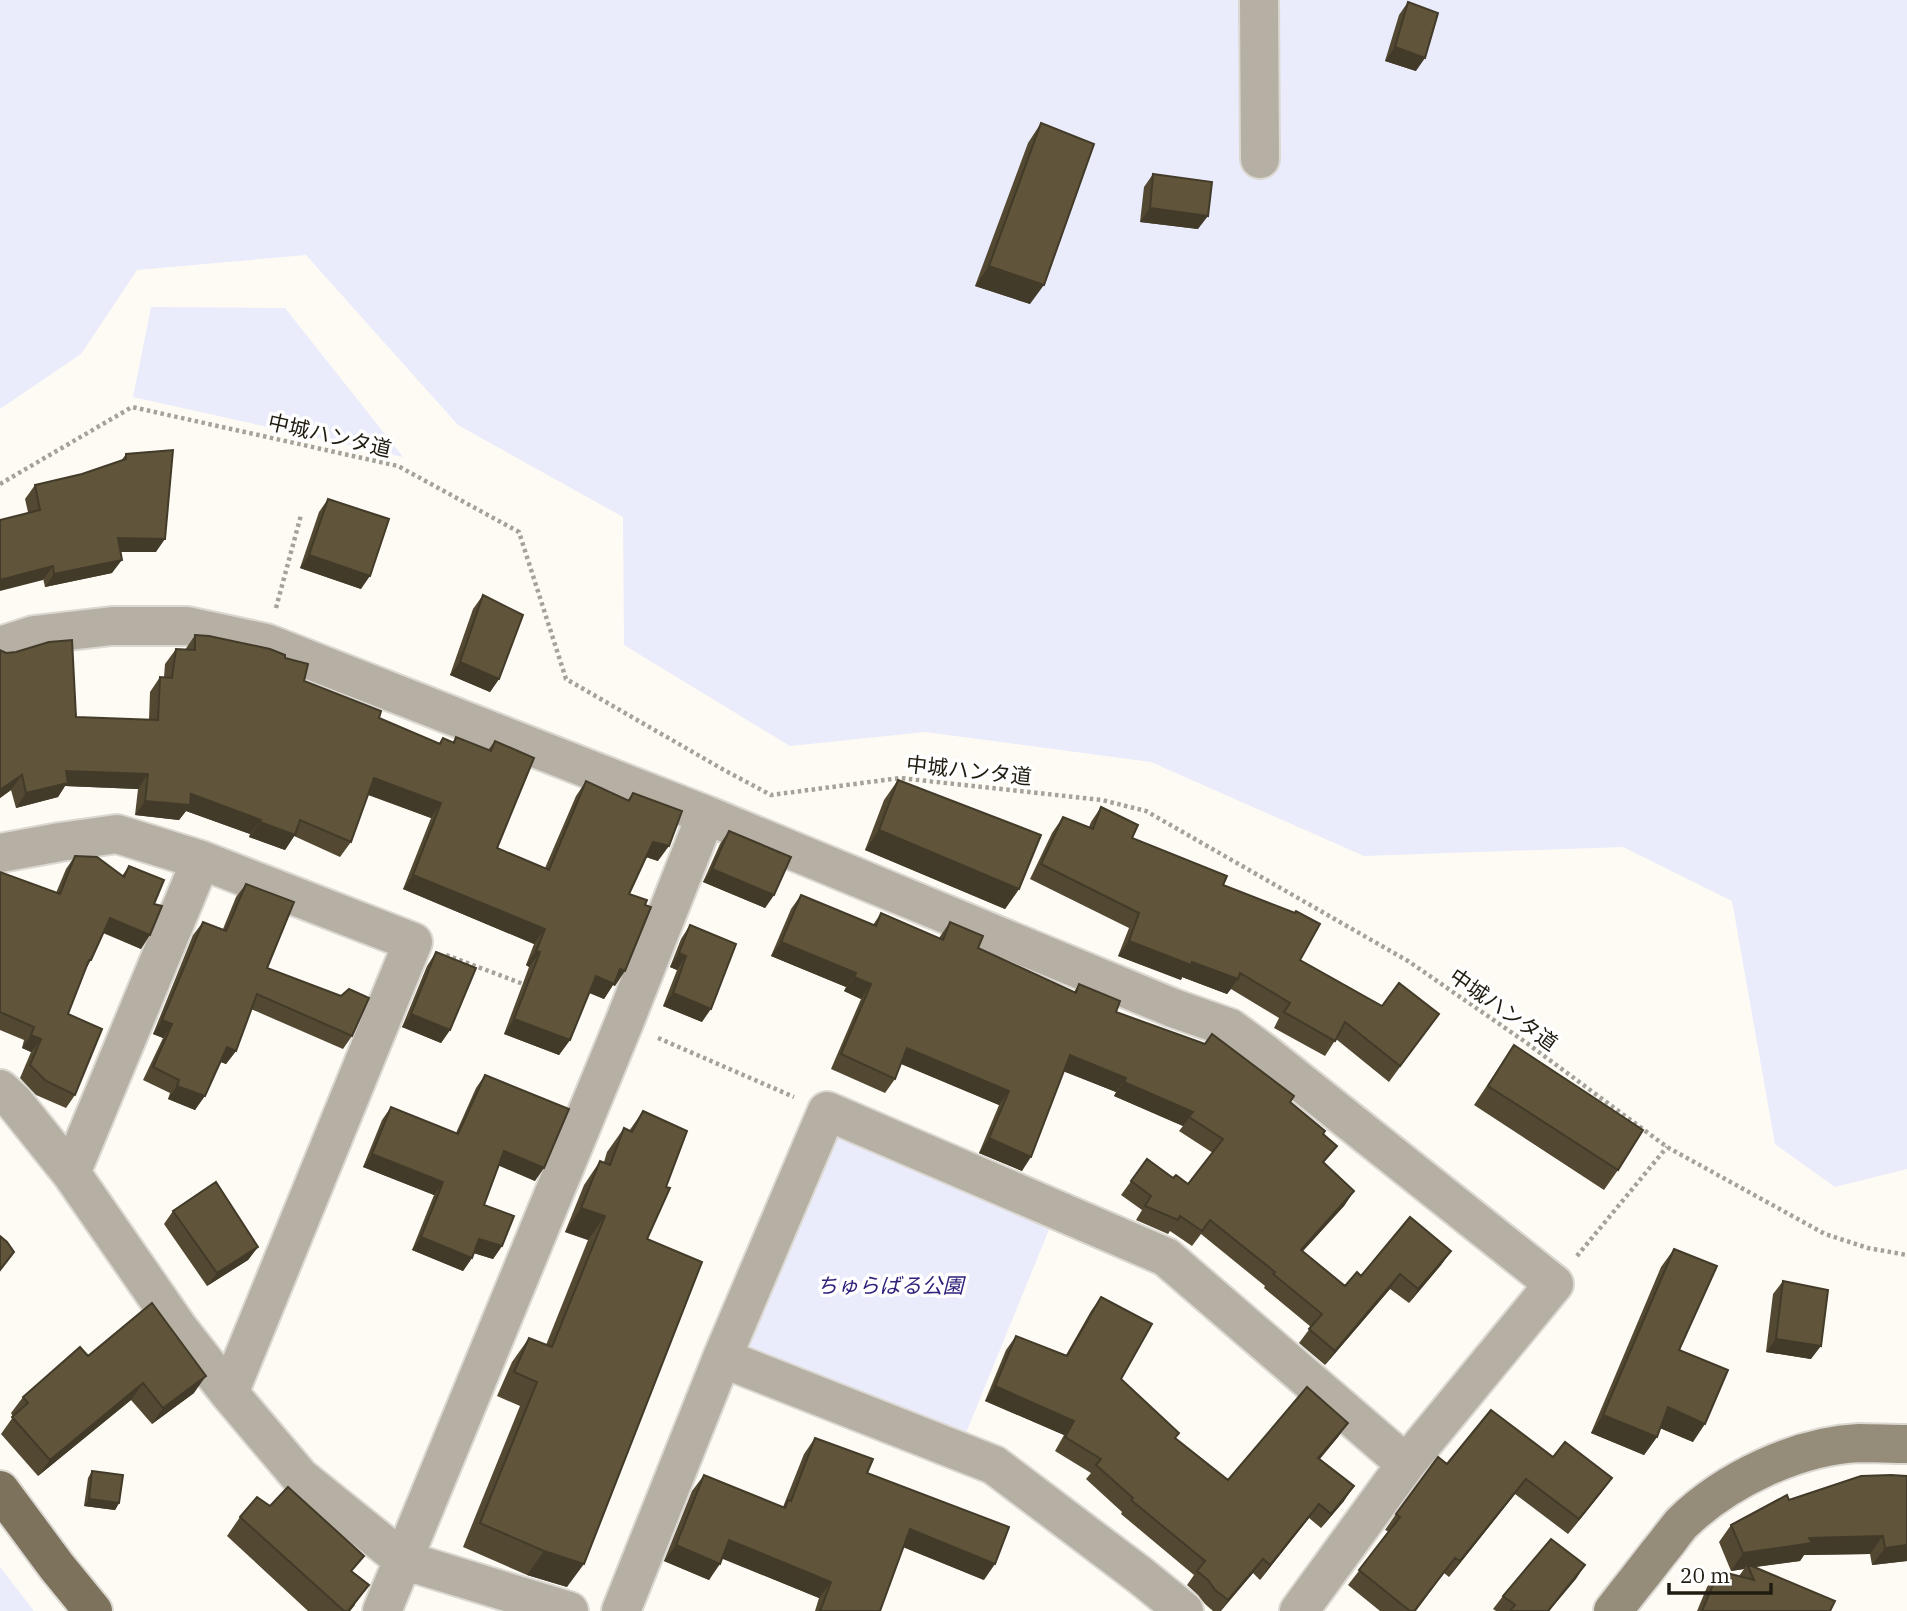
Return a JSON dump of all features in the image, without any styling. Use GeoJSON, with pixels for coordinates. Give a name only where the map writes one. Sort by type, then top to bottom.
{"type":"FeatureCollection","features":[{"type":"Feature","properties":{"kind":"main road"},"geometry":{"type":"LineString","coordinates":[[0,1490],[93,1611]]}},
{"type":"Feature","properties":{"kind":"street"},"geometry":{"type":"LineString","coordinates":[[1259,0],[1260,159]]}},
{"type":"Feature","properties":{"kind":"street"},"geometry":{"type":"LineString","coordinates":[[0,646],[34,635],[112,626],[187,626],[266,643],[706,815],[1173,1008],[1230,1028],[1264,1053],[1554,1284],[1406,1464],[1299,1611]]}},
{"type":"Feature","properties":{"kind":"street"},"geometry":{"type":"LineString","coordinates":[[382,1611],[624,1023],[706,815]]}},
{"type":"Feature","properties":{"kind":"street"},"geometry":{"type":"LineString","coordinates":[[0,853],[117,834],[201,860],[413,942],[229,1393]]}},
{"type":"Feature","properties":{"kind":"street"},"geometry":{"type":"LineString","coordinates":[[71,1173],[201,860]]}},
{"type":"Feature","properties":{"kind":"street"},"geometry":{"type":"LineString","coordinates":[[0,1089],[15,1102],[71,1173],[179,1329],[300,1477],[403,1560],[569,1611]]}},
{"type":"Feature","properties":{"kind":"street"},"geometry":{"type":"LineString","coordinates":[[621,1611],[722,1358],[827,1111],[1166,1257],[1406,1464]]}},
{"type":"Feature","properties":{"kind":"street"},"geometry":{"type":"LineString","coordinates":[[722,1358],[994,1465],[1184,1611]]}},
{"type":"Feature","properties":{"kind":"street"},"geometry":{"type":"LineString","coordinates":[[1613,1611],[1681,1525],[1707,1502],[1736,1482],[1774,1465],[1832,1447],[1858,1443],[1907,1444]]}},
{"type":"Feature","properties":{"kind":"path","name":"中城ハンタ道"},"geometry":{"type":"LineString","coordinates":[[0,484],[132,407],[398,466],[519,532],[566,679],[723,770],[771,795],[900,778],[1102,800],[1146,811],[1408,961],[1524,1041],[1667,1147],[1825,1234],[1868,1248],[1907,1255]]}},
{"type":"Feature","properties":{"kind":"path"},"geometry":{"type":"LineString","coordinates":[[266,643],[301,515]]}},
{"type":"Feature","properties":{"kind":"path"},"geometry":{"type":"LineString","coordinates":[[413,942],[537,989]]}},
{"type":"Feature","properties":{"kind":"path"},"geometry":{"type":"LineString","coordinates":[[624,1023],[827,1111]]}},
{"type":"Feature","properties":{"kind":"path"},"geometry":{"type":"LineString","coordinates":[[1554,1284],[1667,1147]]}},
{"type":"Feature","properties":{"kind":"green space"},"geometry":{"type":"Polygon","coordinates":[[[0,0],[1907,0],[1907,1169],[1835,1187],[1775,1144],[1732,901],[1623,847],[1364,856],[1151,762],[925,732],[790,746],[624,645],[623,517],[458,425],[306,255],[137,270],[81,354],[0,409],[0,0]]]}},
{"type":"Feature","properties":{"kind":"green space"},"geometry":{"type":"Polygon","coordinates":[[[151,307],[285,308],[403,457],[133,397],[151,307]]]}},
{"type":"Feature","properties":{"kind":"green space","name":"ちゅらばる公園"},"geometry":{"type":"Polygon","coordinates":[[[827,1111],[1057,1210],[959,1450],[722,1358],[827,1111]]]}},
{"type":"Feature","properties":{"kind":"green space"},"geometry":{"type":"Polygon","coordinates":[[[0,1567],[34,1611],[0,1611],[0,1567]]]}},
{"type":"Feature","properties":{"kind":"building"},"geometry":{"type":"Polygon","coordinates":[[[1408,2],[1438,13],[1425,58],[1395,47],[1408,2]]]}},
{"type":"Feature","properties":{"kind":"building"},"geometry":{"type":"Polygon","coordinates":[[[1041,123],[1094,144],[1044,285],[989,266],[1041,123]]]}},
{"type":"Feature","properties":{"kind":"building"},"geometry":{"type":"Polygon","coordinates":[[[1153,174],[1212,182],[1208,216],[1150,208],[1153,174]]]}},
{"type":"Feature","properties":{"kind":"building"},"geometry":{"type":"Polygon","coordinates":[[[173,450],[165,539],[118,538],[122,560],[54,574],[53,566],[0,580],[0,520],[40,510],[35,485],[82,474],[126,459],[126,454],[173,450]]]}},
{"type":"Feature","properties":{"kind":"building"},"geometry":{"type":"Polygon","coordinates":[[[328,499],[389,519],[370,576],[309,555],[328,499]]]}},
{"type":"Feature","properties":{"kind":"building"},"geometry":{"type":"Polygon","coordinates":[[[483,595],[523,615],[499,679],[460,662],[483,595]]]}},
{"type":"Feature","properties":{"kind":"building"},"geometry":{"type":"Polygon","coordinates":[[[195,635],[270,649],[285,655],[285,658],[308,664],[304,681],[381,711],[379,718],[440,744],[443,738],[454,743],[456,737],[491,751],[495,741],[534,758],[497,848],[549,870],[586,781],[629,801],[633,793],[682,811],[669,846],[653,842],[629,894],[647,900],[645,905],[651,907],[625,971],[620,969],[614,984],[596,976],[570,1040],[514,1019],[540,952],[536,951],[545,929],[413,875],[441,803],[374,778],[351,842],[300,820],[295,835],[191,794],[190,805],[145,801],[148,774],[66,771],[68,783],[26,793],[22,775],[0,790],[0,650],[6,653],[16,652],[49,642],[72,640],[76,717],[158,720],[160,677],[172,678],[176,649],[195,650],[195,635]]]}},
{"type":"Feature","properties":{"kind":"building"},"geometry":{"type":"Polygon","coordinates":[[[898,780],[1041,835],[1019,889],[879,830],[898,780]]]}},
{"type":"Feature","properties":{"kind":"building"},"geometry":{"type":"Polygon","coordinates":[[[1101,807],[1138,825],[1132,838],[1227,876],[1223,885],[1295,913],[1296,911],[1320,924],[1300,960],[1382,1006],[1399,983],[1439,1014],[1400,1066],[1345,1022],[1335,1041],[1284,1012],[1290,1003],[1240,973],[1238,979],[1192,962],[1191,965],[1129,941],[1139,913],[1041,864],[1063,817],[1093,829],[1101,807]]]}},
{"type":"Feature","properties":{"kind":"building"},"geometry":{"type":"Polygon","coordinates":[[[729,831],[791,857],[774,895],[712,869],[729,831]]]}},
{"type":"Feature","properties":{"kind":"building"},"geometry":{"type":"Polygon","coordinates":[[[75,856],[97,857],[124,877],[129,866],[164,880],[154,904],[162,906],[150,935],[110,918],[89,960],[68,1014],[102,1029],[75,1095],[46,1081],[30,1065],[41,1039],[31,1035],[34,1027],[0,1012],[0,872],[60,894],[75,856]]]}},
{"type":"Feature","properties":{"kind":"building"},"geometry":{"type":"Polygon","coordinates":[[[246,884],[294,902],[267,968],[341,996],[349,989],[369,998],[352,1036],[257,994],[236,1051],[227,1047],[205,1096],[177,1086],[179,1080],[153,1067],[172,1024],[162,1020],[203,922],[226,931],[246,884]]]}},
{"type":"Feature","properties":{"kind":"building"},"geometry":{"type":"Polygon","coordinates":[[[801,895],[876,926],[881,913],[943,940],[950,922],[983,936],[978,948],[1076,993],[1079,984],[1120,1001],[1116,1012],[1205,1044],[1212,1034],[1294,1096],[1290,1102],[1325,1131],[1323,1134],[1337,1146],[1323,1162],[1354,1191],[1301,1250],[1345,1286],[1357,1272],[1361,1276],[1410,1217],[1451,1251],[1418,1289],[1400,1274],[1335,1351],[1309,1329],[1322,1314],[1210,1220],[1202,1231],[1180,1216],[1178,1220],[1145,1206],[1151,1196],[1131,1181],[1147,1159],[1173,1178],[1176,1175],[1188,1184],[1223,1139],[1189,1117],[1193,1112],[1124,1082],[1126,1078],[1070,1055],[1031,1157],[989,1138],[1009,1091],[907,1048],[895,1079],[841,1054],[871,984],[854,977],[856,973],[781,942],[801,895]]]}},
{"type":"Feature","properties":{"kind":"building"},"geometry":{"type":"Polygon","coordinates":[[[690,925],[736,944],[711,1009],[673,993],[686,956],[679,953],[690,925]]]}},
{"type":"Feature","properties":{"kind":"building"},"geometry":{"type":"Polygon","coordinates":[[[436,952],[476,968],[450,1030],[411,1014],[436,952]]]}},
{"type":"Feature","properties":{"kind":"building"},"geometry":{"type":"Polygon","coordinates":[[[1514,1045],[1643,1130],[1618,1170],[1488,1086],[1514,1045]]]}},
{"type":"Feature","properties":{"kind":"building"},"geometry":{"type":"Polygon","coordinates":[[[485,1075],[569,1109],[544,1168],[504,1151],[484,1205],[514,1216],[502,1246],[479,1239],[472,1258],[421,1237],[443,1182],[372,1154],[391,1107],[458,1134],[485,1075]]]}},
{"type":"Feature","properties":{"kind":"building"},"geometry":{"type":"Polygon","coordinates":[[[643,1111],[687,1131],[666,1187],[670,1188],[647,1239],[702,1262],[584,1564],[544,1551],[480,1523],[537,1382],[514,1372],[529,1338],[552,1347],[605,1216],[581,1208],[600,1161],[610,1165],[624,1128],[632,1132],[643,1111]]]}},
{"type":"Feature","properties":{"kind":"building"},"geometry":{"type":"Polygon","coordinates":[[[216,1182],[258,1247],[217,1273],[173,1211],[216,1182]]]}},
{"type":"Feature","properties":{"kind":"building"},"geometry":{"type":"Polygon","coordinates":[[[0,1236],[14,1252],[0,1270],[0,1236]]]}},
{"type":"Feature","properties":{"kind":"building"},"geometry":{"type":"Polygon","coordinates":[[[1674,1249],[1717,1266],[1679,1350],[1728,1370],[1705,1424],[1668,1407],[1657,1437],[1603,1415],[1674,1249]]]}},
{"type":"Feature","properties":{"kind":"building"},"geometry":{"type":"Polygon","coordinates":[[[1783,1281],[1828,1290],[1821,1346],[1776,1339],[1783,1281]]]}},
{"type":"Feature","properties":{"kind":"building"},"geometry":{"type":"Polygon","coordinates":[[[1101,1297],[1152,1324],[1121,1379],[1179,1433],[1175,1438],[1228,1480],[1307,1387],[1348,1423],[1318,1458],[1354,1486],[1331,1514],[1319,1504],[1270,1565],[1263,1559],[1228,1600],[1197,1571],[1205,1561],[1131,1500],[1133,1498],[1096,1465],[1101,1459],[1065,1437],[1074,1421],[995,1386],[1016,1336],[1067,1356],[1101,1297]]]}},
{"type":"Feature","properties":{"kind":"building"},"geometry":{"type":"Polygon","coordinates":[[[152,1303],[206,1376],[163,1408],[143,1383],[50,1460],[12,1417],[28,1403],[23,1397],[80,1347],[88,1356],[152,1303]]]}},
{"type":"Feature","properties":{"kind":"building"},"geometry":{"type":"Polygon","coordinates":[[[1491,1410],[1553,1457],[1565,1442],[1612,1478],[1579,1519],[1526,1479],[1460,1561],[1455,1558],[1414,1611],[1410,1611],[1359,1570],[1400,1517],[1396,1514],[1438,1457],[1447,1464],[1491,1410]]]}},
{"type":"Feature","properties":{"kind":"building"},"geometry":{"type":"Polygon","coordinates":[[[815,1438],[873,1459],[867,1473],[1009,1527],[995,1564],[910,1529],[880,1611],[820,1611],[831,1582],[729,1540],[720,1564],[676,1545],[704,1475],[785,1508],[788,1500],[791,1501],[815,1438]]]}},
{"type":"Feature","properties":{"kind":"building"},"geometry":{"type":"Polygon","coordinates":[[[92,1471],[123,1475],[119,1503],[89,1499],[92,1471]]]}},
{"type":"Feature","properties":{"kind":"building"},"geometry":{"type":"Polygon","coordinates":[[[1861,1476],[1907,1476],[1907,1545],[1885,1548],[1883,1536],[1809,1538],[1812,1543],[1743,1553],[1731,1525],[1787,1495],[1789,1500],[1861,1476]]]}},
{"type":"Feature","properties":{"kind":"building"},"geometry":{"type":"Polygon","coordinates":[[[288,1487],[364,1556],[351,1571],[369,1585],[348,1611],[344,1611],[240,1517],[257,1497],[270,1506],[288,1487]]]}},
{"type":"Feature","properties":{"kind":"building"},"geometry":{"type":"Polygon","coordinates":[[[1551,1539],[1585,1565],[1548,1611],[1510,1611],[1515,1605],[1503,1596],[1551,1539]]]}},
{"type":"Feature","properties":{"kind":"building"},"geometry":{"type":"Polygon","coordinates":[[[1747,1564],[1835,1601],[1830,1611],[1702,1611],[1719,1571],[1754,1580],[1747,1564]]]}}]}
